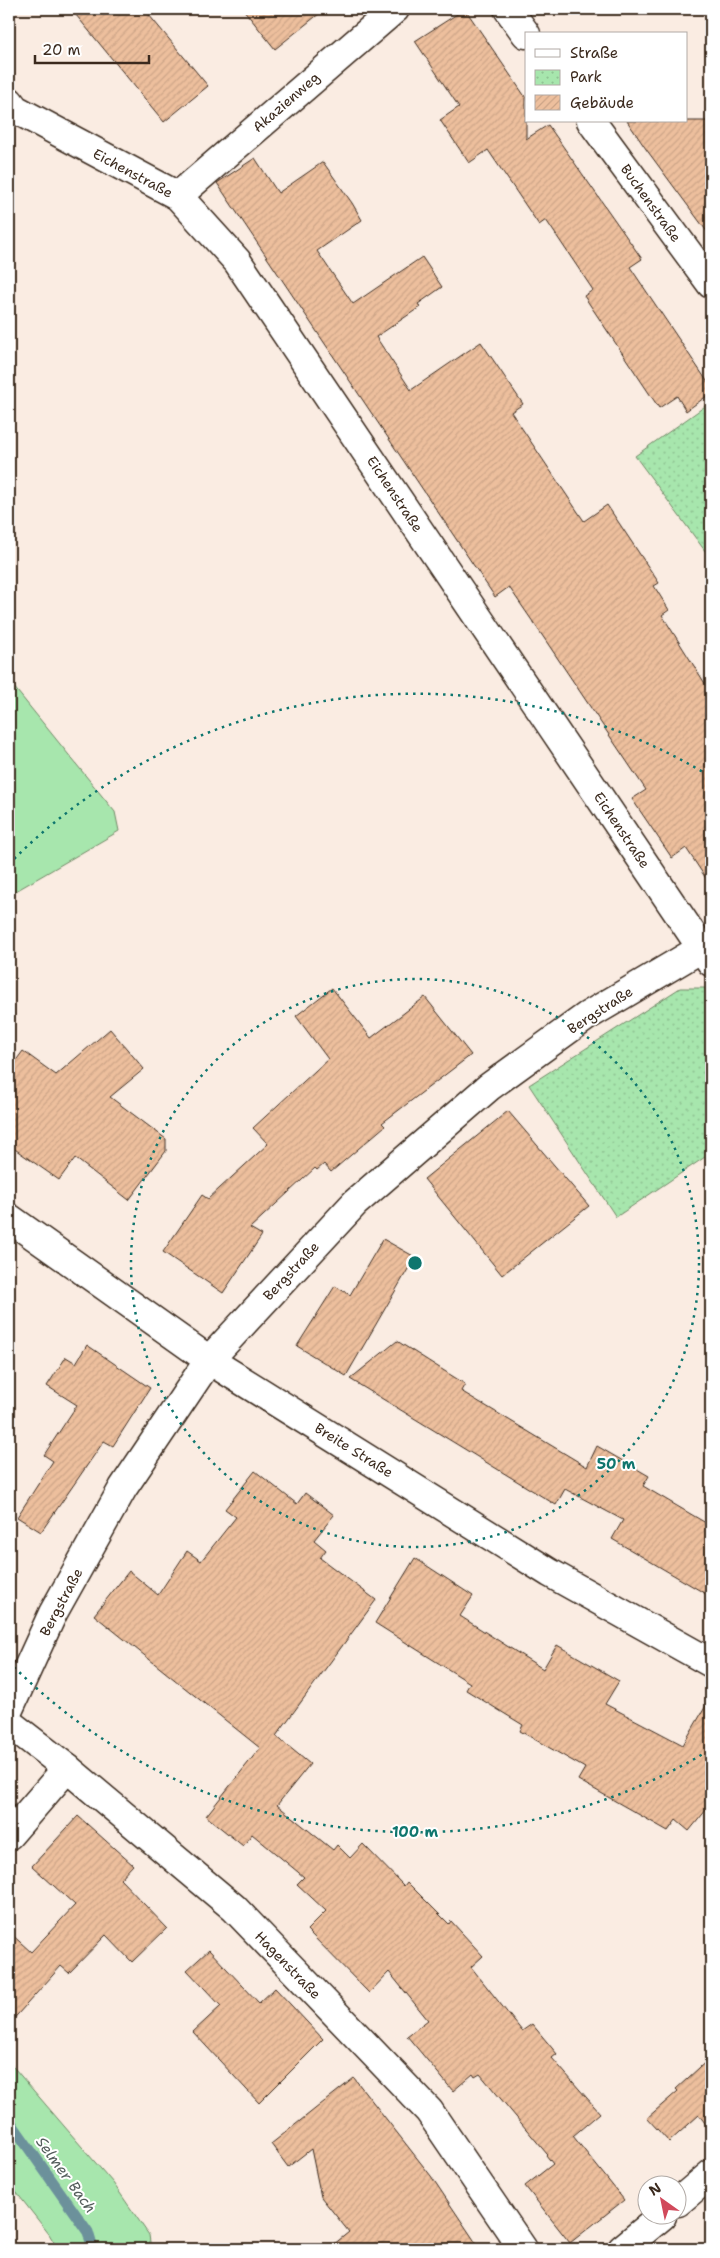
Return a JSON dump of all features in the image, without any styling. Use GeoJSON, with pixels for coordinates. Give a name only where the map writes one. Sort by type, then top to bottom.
{"type":"FeatureCollection","features":[{"type":"Feature","properties":{"kind":"street","name":"Akazienweg"},"geometry":{"type":"LineString","coordinates":[[178,196],[395,9]]}},
{"type":"Feature","properties":{"kind":"street"},"geometry":{"type":"LineString","coordinates":[[508,9],[525,33]]}},
{"type":"Feature","properties":{"kind":"street","name":"Eichenstraße"},"geometry":{"type":"LineString","coordinates":[[9,101],[15,109],[178,196],[236,260],[706,955]]}},
{"type":"Feature","properties":{"kind":"street","name":"Buchenstraße"},"geometry":{"type":"LineString","coordinates":[[592,122],[711,284]]}},
{"type":"Feature","properties":{"kind":"street","name":"Bergstraße"},"geometry":{"type":"LineString","coordinates":[[9,1709],[53,1613],[123,1488],[208,1360],[355,1203],[489,1087],[587,1016],[706,955]]}},
{"type":"Feature","properties":{"kind":"street","name":"Breite Straße"},"geometry":{"type":"LineString","coordinates":[[9,1218],[208,1360],[550,1572],[711,1663]]}},
{"type":"Feature","properties":{"kind":"street","name":"Hagenstraße"},"geometry":{"type":"LineString","coordinates":[[9,1723],[67,1768],[234,1908],[429,2112],[523,2249]]}},
{"type":"Feature","properties":{"kind":"street"},"geometry":{"type":"LineString","coordinates":[[9,1835],[67,1768]]}},
{"type":"Feature","properties":{"kind":"street"},"geometry":{"type":"LineString","coordinates":[[688,2194],[711,2174]]}},
{"type":"Feature","properties":{"kind":"street"},"geometry":{"type":"LineString","coordinates":[[622,2249],[650,2226]]}},
{"type":"Feature","properties":{"kind":"green space"},"geometry":{"type":"Polygon","coordinates":[[[711,402],[711,559],[635,456],[711,402]]]}},
{"type":"Feature","properties":{"kind":"green space"},"geometry":{"type":"Polygon","coordinates":[[[9,681],[115,812],[119,831],[9,895],[9,681]]]}},
{"type":"Feature","properties":{"kind":"green space"},"geometry":{"type":"Polygon","coordinates":[[[680,988],[705,988],[711,998],[711,1153],[616,1217],[529,1085],[680,988]]]}},
{"type":"Feature","properties":{"kind":"green space"},"geometry":{"type":"Polygon","coordinates":[[[9,2062],[113,2183],[149,2235],[151,2249],[58,2249],[49,2234],[9,2183],[9,2062]]]}},
{"type":"Feature","properties":{"kind":"building"},"geometry":{"type":"Polygon","coordinates":[[[71,9],[144,9],[208,86],[164,122],[71,9]]]}},
{"type":"Feature","properties":{"kind":"building"},"geometry":{"type":"Polygon","coordinates":[[[243,9],[325,9],[275,49],[243,9]]]}},
{"type":"Feature","properties":{"kind":"building"},"geometry":{"type":"Polygon","coordinates":[[[465,9],[525,97],[526,139],[548,125],[642,259],[630,267],[711,387],[711,393],[686,411],[677,396],[659,408],[584,296],[593,290],[546,220],[539,225],[488,150],[469,163],[440,120],[459,107],[415,41],[465,9]]]}},
{"type":"Feature","properties":{"kind":"building"},"geometry":{"type":"Polygon","coordinates":[[[711,121],[711,237],[628,122],[711,121]]]}},
{"type":"Feature","properties":{"kind":"building"},"geometry":{"type":"Polygon","coordinates":[[[255,158],[278,193],[323,162],[352,203],[362,220],[317,251],[353,304],[422,257],[442,287],[418,304],[420,307],[376,337],[411,390],[481,342],[523,404],[511,412],[584,521],[607,505],[659,583],[654,586],[669,610],[662,615],[711,693],[711,886],[686,848],[672,858],[632,799],[646,790],[544,638],[509,587],[495,597],[217,183],[255,158]]]}},
{"type":"Feature","properties":{"kind":"building"},"geometry":{"type":"Polygon","coordinates":[[[332,988],[371,1038],[425,997],[471,1055],[382,1123],[385,1126],[331,1172],[324,1164],[317,1170],[315,1168],[250,1228],[262,1235],[223,1293],[163,1252],[202,1195],[208,1199],[268,1144],[253,1128],[328,1059],[296,1016],[332,988]]]}},
{"type":"Feature","properties":{"kind":"building"},"geometry":{"type":"Polygon","coordinates":[[[110,1029],[144,1069],[110,1097],[166,1139],[166,1151],[129,1200],[75,1158],[59,1180],[9,1145],[9,1070],[23,1051],[56,1075],[110,1029]]]}},
{"type":"Feature","properties":{"kind":"building"},"geometry":{"type":"Polygon","coordinates":[[[508,1111],[589,1206],[502,1275],[424,1179],[508,1111]]]}},
{"type":"Feature","properties":{"kind":"building"},"geometry":{"type":"Polygon","coordinates":[[[383,1239],[415,1257],[346,1376],[297,1346],[335,1286],[350,1295],[383,1239]]]}},
{"type":"Feature","properties":{"kind":"building"},"geometry":{"type":"Polygon","coordinates":[[[397,1341],[465,1384],[461,1391],[587,1467],[597,1446],[649,1476],[643,1486],[711,1526],[711,1597],[612,1539],[623,1520],[565,1489],[556,1505],[350,1379],[397,1341]]]}},
{"type":"Feature","properties":{"kind":"building"},"geometry":{"type":"Polygon","coordinates":[[[87,1345],[150,1388],[113,1446],[104,1441],[41,1532],[17,1517],[53,1461],[44,1455],[77,1405],[47,1386],[66,1357],[76,1363],[87,1345]]]}},
{"type":"Feature","properties":{"kind":"building"},"geometry":{"type":"Polygon","coordinates":[[[255,1471],[297,1504],[305,1493],[334,1515],[314,1540],[326,1550],[320,1558],[376,1600],[276,1736],[310,1764],[277,1805],[333,1850],[337,1845],[350,1858],[363,1844],[404,1886],[407,1882],[449,1924],[451,1921],[483,1956],[471,1967],[522,2031],[532,2024],[557,2054],[552,2058],[600,2113],[573,2136],[624,2200],[570,2243],[525,2186],[553,2164],[547,2154],[480,2074],[475,2077],[473,2074],[453,2091],[407,2036],[428,2020],[389,1972],[369,1993],[307,1930],[326,1911],[297,1884],[304,1877],[252,1834],[243,1846],[206,1816],[260,1748],[94,1615],[129,1571],[158,1595],[187,1551],[201,1561],[236,1517],[225,1509],[255,1471]]]}},
{"type":"Feature","properties":{"kind":"building"},"geometry":{"type":"Polygon","coordinates":[[[415,1558],[473,1596],[460,1616],[543,1669],[557,1645],[619,1681],[605,1704],[683,1745],[711,1697],[711,1804],[689,1831],[676,1820],[668,1831],[578,1780],[585,1768],[520,1731],[523,1725],[466,1690],[470,1683],[375,1623],[415,1558]]]}},
{"type":"Feature","properties":{"kind":"building"},"geometry":{"type":"Polygon","coordinates":[[[78,1816],[133,1865],[120,1879],[167,1928],[132,1962],[106,1935],[69,1973],[61,1966],[9,2024],[9,1932],[31,1952],[75,1905],[32,1866],[78,1816]]]}},
{"type":"Feature","properties":{"kind":"building"},"geometry":{"type":"Polygon","coordinates":[[[209,1950],[259,2003],[275,1988],[323,2039],[259,2103],[193,2032],[221,2006],[187,1970],[209,1950]]]}},
{"type":"Feature","properties":{"kind":"building"},"geometry":{"type":"Polygon","coordinates":[[[711,2057],[711,2131],[699,2115],[669,2142],[647,2118],[678,2091],[676,2089],[711,2057]]]}},
{"type":"Feature","properties":{"kind":"building"},"geometry":{"type":"Polygon","coordinates":[[[354,2078],[431,2176],[480,2249],[328,2249],[349,2232],[321,2197],[311,2149],[288,2167],[271,2144],[354,2078]]]}},
{"type":"Feature","properties":{"kind":"waterway","name":"Selmer Bach"},"geometry":{"type":"LineString","coordinates":[[9,2120],[88,2232],[93,2249]]}}]}
